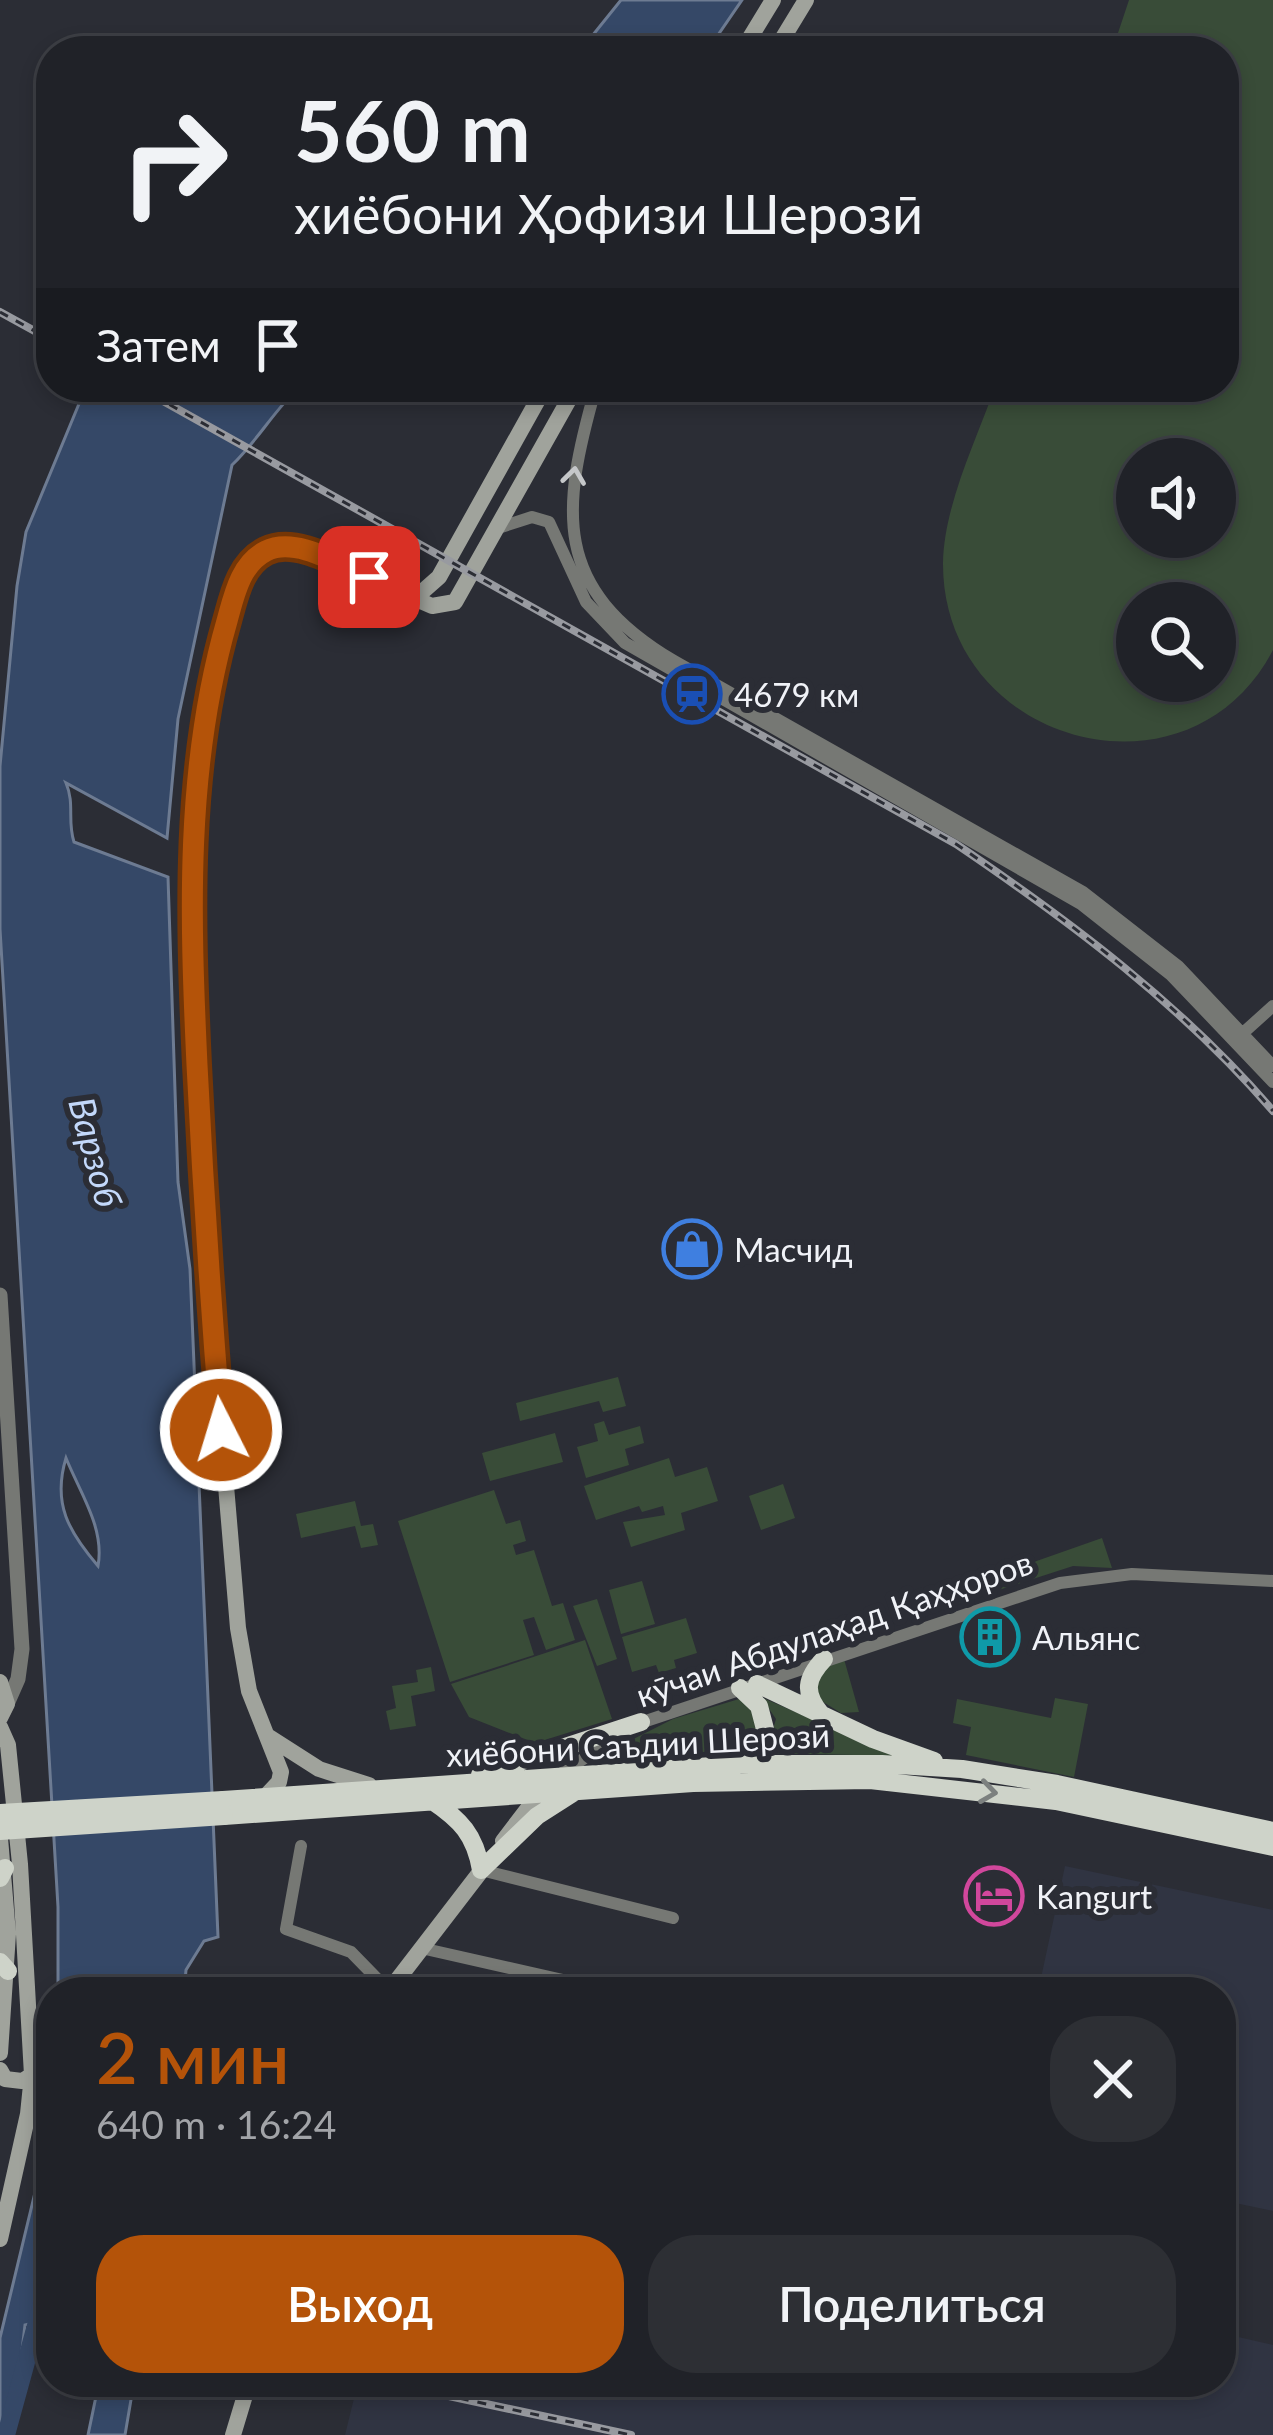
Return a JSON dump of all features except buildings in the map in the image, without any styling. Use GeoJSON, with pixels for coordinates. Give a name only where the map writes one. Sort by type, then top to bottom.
{"type":"FeatureCollection","features":[{"type":"Feature","properties":{"kind":"highway"},"geometry":{"type":"LineString","coordinates":[[824,1659],[807,1687],[809,1700],[824,1717]]}},
{"type":"Feature","properties":{"kind":"highway"},"geometry":{"type":"LineString","coordinates":[[749,1686],[962,1769]]}},
{"type":"Feature","properties":{"kind":"highway"},"geometry":{"type":"LineString","coordinates":[[740,1764],[765,1729],[749,1686]]}},
{"type":"Feature","properties":{"kind":"highway"},"geometry":{"type":"LineString","coordinates":[[462,1783],[641,1722]]}},
{"type":"Feature","properties":{"kind":"highway","name":"хиёбони Саъдии Шерозӣ"},"geometry":{"type":"LineString","coordinates":[[0,1813],[223,1808],[383,1797],[462,1783],[740,1764],[962,1769],[1057,1784],[1273,1831]]}},
{"type":"Feature","properties":{"kind":"highway","name":"хиёбони Саъдии Шерозӣ"},"geometry":{"type":"LineString","coordinates":[[0,1834],[223,1808],[266,1797],[431,1800],[781,1780],[936,1784],[1056,1801],[1273,1847]]}},
{"type":"Feature","properties":{"kind":"highway"},"geometry":{"type":"LineString","coordinates":[[481,1870],[537,1816],[578,1790]]}},
{"type":"Feature","properties":{"kind":"highway"},"geometry":{"type":"LineString","coordinates":[[431,1800],[458,1818],[476,1842],[481,1870]]}},
{"type":"Feature","properties":{"kind":"main road"},"geometry":{"type":"LineString","coordinates":[[751,36],[773,0]]}},
{"type":"Feature","properties":{"kind":"main road"},"geometry":{"type":"LineString","coordinates":[[784,36],[806,0]]}},
{"type":"Feature","properties":{"kind":"main road"},"geometry":{"type":"LineString","coordinates":[[404,591],[422,592],[439,577],[537,402]]}},
{"type":"Feature","properties":{"kind":"main road"},"geometry":{"type":"LineString","coordinates":[[266,1797],[279,1782],[280,1772],[249,1691],[240,1646],[209,1282],[192,964],[191,825],[219,649],[236,590],[256,558],[282,546],[298,548],[432,606],[455,602],[568,402]]}},
{"type":"Feature","properties":{"kind":"main road"},"geometry":{"type":"LineString","coordinates":[[0,1682],[20,1864],[32,2075],[0,2239]]}},
{"type":"Feature","properties":{"kind":"main road"},"geometry":{"type":"LineString","coordinates":[[268,1736],[319,1769],[383,1797]]}},
{"type":"Feature","properties":{"kind":"main road","name":"кӯчаи Абдулаҳад Қаҳҳоров"},"geometry":{"type":"LineString","coordinates":[[400,1977],[538,1793],[556,1777]]}},
{"type":"Feature","properties":{"kind":"main road"},"geometry":{"type":"LineString","coordinates":[[0,1834],[4,1966],[0,2053]]}},
{"type":"Feature","properties":{"kind":"main road"},"geometry":{"type":"LineString","coordinates":[[0,2070],[5,2079],[22,2081],[32,2075]]}},
{"type":"Feature","properties":{"kind":"main road"},"geometry":{"type":"LineString","coordinates":[[0,2154],[20,2152]]}},
{"type":"Feature","properties":{"kind":"main road"},"geometry":{"type":"LineString","coordinates":[[233,2435],[244,2397]]}},
{"type":"Feature","properties":{"kind":"street"},"geometry":{"type":"LineString","coordinates":[[592,402],[572,488],[572,536],[584,576],[609,614],[639,640],[741,706]]}},
{"type":"Feature","properties":{"kind":"street"},"geometry":{"type":"LineString","coordinates":[[498,528],[532,517],[549,522],[581,594],[608,628],[649,660],[1095,900],[1178,966],[1273,1066]]}},
{"type":"Feature","properties":{"kind":"street"},"geometry":{"type":"LineString","coordinates":[[878,780],[1105,921],[1171,975],[1273,1082]]}},
{"type":"Feature","properties":{"kind":"street"},"geometry":{"type":"LineString","coordinates":[[1243,1033],[1273,1006]]}},
{"type":"Feature","properties":{"kind":"street"},"geometry":{"type":"LineString","coordinates":[[0,1295],[22,1649],[18,1679],[2,1716]]}},
{"type":"Feature","properties":{"kind":"street","name":"кӯчаи Абдулаҳад Қаҳҳоров"},"geometry":{"type":"LineString","coordinates":[[556,1777],[641,1722],[1060,1583],[1132,1574],[1273,1580]]}},
{"type":"Feature","properties":{"kind":"street"},"geometry":{"type":"LineString","coordinates":[[301,1846],[286,1930],[350,1952],[374,1977]]}},
{"type":"Feature","properties":{"kind":"street"},"geometry":{"type":"LineString","coordinates":[[481,1870],[673,1918]]}},
{"type":"Feature","properties":{"kind":"street"},"geometry":{"type":"LineString","coordinates":[[422,1948],[550,1977]]}},
{"type":"Feature","properties":{"kind":"shaded area"},"geometry":{"type":"Polygon","coordinates":[[[1065,1866],[1273,1910],[1273,2211],[1236,2203],[1236,1977],[1041,1977],[1065,1866]]]}},
{"type":"Feature","properties":{"kind":"shaded area"},"geometry":{"type":"Polygon","coordinates":[[[1236,2336],[1273,2345],[1273,2435],[345,2435],[354,2397],[1236,2397],[1236,2336]]]}},
{"type":"Feature","properties":{"kind":"green space"},"geometry":{"type":"Polygon","coordinates":[[[1129,0],[1273,0],[1273,650],[1236,697],[1236,582],[1116,582],[1116,702],[1231,702],[1185,730],[1131,741],[1076,735],[1025,713],[982,676],[953,625],[943,563],[955,496],[989,402],[1239,402],[1239,36],[1117,36],[1129,0]]]}},
{"type":"Feature","properties":{"kind":"green space"},"geometry":{"type":"Polygon","coordinates":[[[618,1377],[626,1406],[603,1412],[599,1401],[520,1421],[516,1403],[618,1377]]]}},
{"type":"Feature","properties":{"kind":"green space"},"geometry":{"type":"Polygon","coordinates":[[[604,1421],[609,1435],[640,1426],[644,1443],[625,1449],[629,1465],[586,1478],[577,1447],[598,1441],[594,1424],[604,1421]]]}},
{"type":"Feature","properties":{"kind":"green space"},"geometry":{"type":"Polygon","coordinates":[[[555,1433],[563,1462],[490,1481],[482,1453],[555,1433]]]}},
{"type":"Feature","properties":{"kind":"green space"},"geometry":{"type":"Polygon","coordinates":[[[669,1458],[675,1477],[707,1467],[718,1501],[681,1513],[685,1530],[631,1547],[623,1522],[665,1515],[663,1506],[642,1512],[639,1506],[596,1520],[584,1486],[669,1458]]]}},
{"type":"Feature","properties":{"kind":"green space"},"geometry":{"type":"Polygon","coordinates":[[[783,1484],[795,1518],[761,1530],[749,1496],[783,1484]]]}},
{"type":"Feature","properties":{"kind":"green space"},"geometry":{"type":"Polygon","coordinates":[[[494,1490],[506,1524],[520,1520],[526,1541],[513,1545],[516,1555],[534,1550],[552,1606],[563,1603],[575,1640],[546,1650],[534,1617],[523,1620],[534,1655],[450,1682],[398,1521],[494,1490]]]}},
{"type":"Feature","properties":{"kind":"green space"},"geometry":{"type":"Polygon","coordinates":[[[355,1501],[361,1526],[373,1524],[378,1545],[361,1548],[355,1526],[301,1538],[296,1514],[355,1501]]]}},
{"type":"Feature","properties":{"kind":"green space"},"geometry":{"type":"Polygon","coordinates":[[[1102,1538],[1112,1568],[1073,1566],[916,1617],[912,1605],[1102,1538]]]}},
{"type":"Feature","properties":{"kind":"green space"},"geometry":{"type":"Polygon","coordinates":[[[642,1581],[655,1624],[621,1634],[609,1590],[642,1581]]]}},
{"type":"Feature","properties":{"kind":"green space"},"geometry":{"type":"Polygon","coordinates":[[[597,1599],[617,1659],[597,1666],[573,1606],[597,1599]]]}},
{"type":"Feature","properties":{"kind":"green space"},"geometry":{"type":"Polygon","coordinates":[[[686,1618],[697,1653],[674,1660],[676,1668],[659,1673],[656,1665],[632,1672],[622,1637],[686,1618]]]}},
{"type":"Feature","properties":{"kind":"green space"},"geometry":{"type":"Polygon","coordinates":[[[585,1640],[612,1719],[535,1743],[469,1717],[451,1684],[585,1640]]]}},
{"type":"Feature","properties":{"kind":"green space"},"geometry":{"type":"Polygon","coordinates":[[[844,1659],[859,1712],[841,1713],[815,1697],[822,1673],[844,1659]]]}},
{"type":"Feature","properties":{"kind":"green space"},"geometry":{"type":"Polygon","coordinates":[[[431,1667],[435,1691],[411,1696],[416,1726],[390,1730],[386,1711],[396,1708],[392,1686],[418,1682],[416,1670],[431,1667]]]}},
{"type":"Feature","properties":{"kind":"green space"},"geometry":{"type":"Polygon","coordinates":[[[761,1697],[897,1756],[766,1753],[776,1719],[761,1697]]]}},
{"type":"Feature","properties":{"kind":"green space"},"geometry":{"type":"Polygon","coordinates":[[[1055,1698],[1088,1704],[1074,1777],[966,1755],[971,1727],[953,1723],[957,1699],[1051,1718],[1055,1698]]]}},
{"type":"Feature","properties":{"kind":"green space"},"geometry":{"type":"Polygon","coordinates":[[[739,1699],[747,1701],[759,1729],[746,1748],[586,1763],[673,1719],[739,1699]]]}},
{"type":"Feature","properties":{"kind":"water"},"geometry":{"type":"Polygon","coordinates":[[[621,0],[742,0],[717,36],[592,36],[621,0]]]}},
{"type":"Feature","properties":{"kind":"water"},"geometry":{"type":"Polygon","coordinates":[[[80,402],[285,402],[232,465],[178,719],[167,838],[66,783],[74,842],[168,877],[178,1182],[190,1269],[218,1937],[204,1941],[185,1977],[58,1977],[58,1907],[0,929],[0,766],[26,532],[80,402]],[[66,1458],[62,1503],[79,1541],[98,1566],[98,1538],[66,1458]]]}},
{"type":"Feature","properties":{"kind":"water"},"geometry":{"type":"Polygon","coordinates":[[[36,2188],[36,2322],[25,2325],[12,2435],[0,2435],[0,2338],[36,2188]]]}},
{"type":"Feature","properties":{"kind":"water"},"geometry":{"type":"Polygon","coordinates":[[[96,2397],[131,2397],[125,2435],[88,2435],[96,2397]]]}},
{"type":"Feature","properties":{"kind":"waterway","name":"Варзоб"},"geometry":{"type":"LineString","coordinates":[[6,2435],[36,2326]]}},
{"type":"Feature","properties":{"kind":"railway"},"geometry":{"type":"LineString","coordinates":[[0,312],[36,332]]}},
{"type":"Feature","properties":{"kind":"railway"},"geometry":{"type":"LineString","coordinates":[[165,402],[956,844],[1124,967],[1201,1036],[1273,1111]]}},
{"type":"Feature","properties":{"kind":"railway"},"geometry":{"type":"LineString","coordinates":[[454,2397],[631,2435]]}},
{"type":"Feature","properties":{"kind":"place","name":"4679 км"},"geometry":{"type":"Point","coordinates":[692,694]}},
{"type":"Feature","properties":{"kind":"place","name":"Масчид"},"geometry":{"type":"Point","coordinates":[692,1249]}},
{"type":"Feature","properties":{"kind":"place","name":"Альянс"},"geometry":{"type":"Point","coordinates":[990,1637]}},
{"type":"Feature","properties":{"kind":"place","name":"Kangurt"},"geometry":{"type":"Point","coordinates":[994,1896]}},
{"type":"Feature","properties":{"kind":"route"},"geometry":{"type":"LineString","coordinates":[[221,1430],[192,964],[191,825],[208,704],[236,590],[256,558],[282,546],[298,548],[369,577]]}}]}
